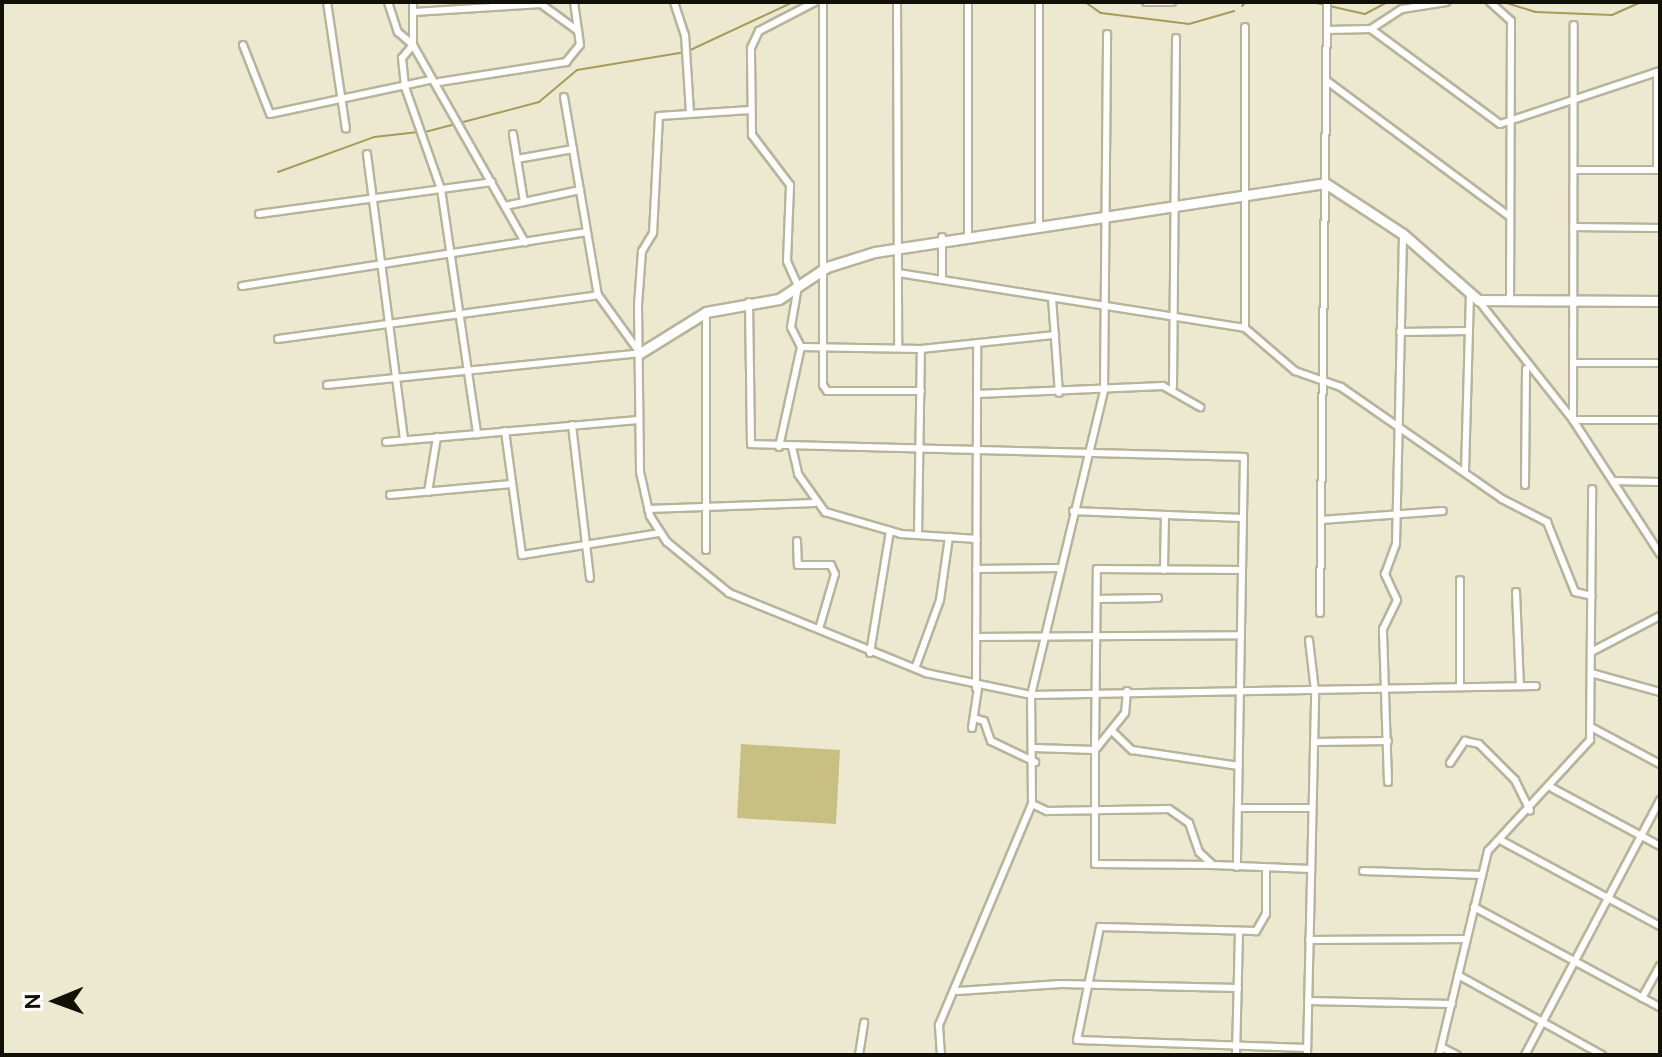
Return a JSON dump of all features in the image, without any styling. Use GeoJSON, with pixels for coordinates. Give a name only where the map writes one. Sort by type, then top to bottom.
{"type":"FeatureCollection","features":[{"type":"Feature","properties":{"kind":"street"},"geometry":{"type":"LineString","coordinates":[[327,2],[346,129]]}},
{"type":"Feature","properties":{"kind":"street"},"geometry":{"type":"LineString","coordinates":[[388,2],[398,32],[413,45],[430,80]]}},
{"type":"Feature","properties":{"kind":"street"},"geometry":{"type":"LineString","coordinates":[[413,2],[413,45],[402,58],[405,87],[441,189],[477,434]]}},
{"type":"Feature","properties":{"kind":"street"},"geometry":{"type":"LineString","coordinates":[[243,45],[270,114],[341,102],[430,80],[439,82],[566,62],[580,45],[574,2]]}},
{"type":"Feature","properties":{"kind":"street"},"geometry":{"type":"LineString","coordinates":[[674,2],[685,35],[690,113]]}},
{"type":"Feature","properties":{"kind":"street"},"geometry":{"type":"LineString","coordinates":[[779,447],[801,347],[791,327],[798,286],[787,261],[790,185],[763,156],[750,110],[751,48],[759,31],[815,2]]}},
{"type":"Feature","properties":{"kind":"street"},"geometry":{"type":"LineString","coordinates":[[823,2],[827,391],[921,391]]}},
{"type":"Feature","properties":{"kind":"street"},"geometry":{"type":"LineString","coordinates":[[897,2],[898,348]]}},
{"type":"Feature","properties":{"kind":"street"},"geometry":{"type":"LineString","coordinates":[[968,2],[968,233]]}},
{"type":"Feature","properties":{"kind":"street"},"geometry":{"type":"LineString","coordinates":[[1039,2],[1039,223]]}},
{"type":"Feature","properties":{"kind":"street"},"geometry":{"type":"LineString","coordinates":[[1146,2],[1172,2]]}},
{"type":"Feature","properties":{"kind":"street"},"geometry":{"type":"LineString","coordinates":[[1320,613],[1327,2]]}},
{"type":"Feature","properties":{"kind":"street"},"geometry":{"type":"LineString","coordinates":[[1327,30],[1371,29],[1402,9],[1446,2]]}},
{"type":"Feature","properties":{"kind":"street"},"geometry":{"type":"LineString","coordinates":[[1490,2],[1511,21],[1510,301]]}},
{"type":"Feature","properties":{"kind":"street"},"geometry":{"type":"LineString","coordinates":[[414,12],[541,4],[578,31]]}},
{"type":"Feature","properties":{"kind":"street"},"geometry":{"type":"LineString","coordinates":[[1573,420],[1574,25]]}},
{"type":"Feature","properties":{"kind":"street"},"geometry":{"type":"LineString","coordinates":[[1245,27],[1245,328]]}},
{"type":"Feature","properties":{"kind":"street"},"geometry":{"type":"LineString","coordinates":[[1371,29],[1500,124],[1658,72],[1658,170],[1574,170]]}},
{"type":"Feature","properties":{"kind":"street"},"geometry":{"type":"LineString","coordinates":[[941,1055],[939,1025],[958,991],[997,876],[1032,804],[1035,762],[1031,695],[1041,636],[1104,390],[1107,34]]}},
{"type":"Feature","properties":{"kind":"street"},"geometry":{"type":"LineString","coordinates":[[1173,387],[1176,38]]}},
{"type":"Feature","properties":{"kind":"street"},"geometry":{"type":"LineString","coordinates":[[1326,80],[1510,217]]}},
{"type":"Feature","properties":{"kind":"street"},"geometry":{"type":"LineString","coordinates":[[439,82],[525,242]]}},
{"type":"Feature","properties":{"kind":"street"},"geometry":{"type":"LineString","coordinates":[[564,97],[598,295],[640,353]]}},
{"type":"Feature","properties":{"kind":"street"},"geometry":{"type":"LineString","coordinates":[[750,110],[661,114],[656,122],[653,233],[642,251],[639,291],[638,420],[648,509],[660,533],[729,593],[870,653],[977,688],[1031,695],[1240,689],[1315,691],[1388,685],[1536,686]]}},
{"type":"Feature","properties":{"kind":"street"},"geometry":{"type":"LineString","coordinates":[[513,134],[524,202]]}},
{"type":"Feature","properties":{"kind":"street"},"geometry":{"type":"LineString","coordinates":[[517,159],[573,149]]}},
{"type":"Feature","properties":{"kind":"street"},"geometry":{"type":"LineString","coordinates":[[367,154],[404,440]]}},
{"type":"Feature","properties":{"kind":"street"},"geometry":{"type":"LineString","coordinates":[[259,214],[492,182]]}},
{"type":"Feature","properties":{"kind":"street"},"geometry":{"type":"LineString","coordinates":[[327,385],[640,353],[706,312],[779,299],[827,267],[898,247],[968,233],[1325,183],[1403,234],[1474,297],[1526,369],[1573,420],[1660,554]]}},
{"type":"Feature","properties":{"kind":"street"},"geometry":{"type":"LineString","coordinates":[[505,206],[580,190]]}},
{"type":"Feature","properties":{"kind":"street"},"geometry":{"type":"LineString","coordinates":[[1573,227],[1660,228]]}},
{"type":"Feature","properties":{"kind":"street"},"geometry":{"type":"LineString","coordinates":[[242,286],[587,232]]}},
{"type":"Feature","properties":{"kind":"street"},"geometry":{"type":"LineString","coordinates":[[1388,782],[1388,685],[1383,629],[1397,600],[1385,574],[1394,557],[1403,234]]}},
{"type":"Feature","properties":{"kind":"street"},"geometry":{"type":"LineString","coordinates":[[942,237],[942,280]]}},
{"type":"Feature","properties":{"kind":"street"},"geometry":{"type":"LineString","coordinates":[[898,273],[1245,328],[1295,371],[1323,380],[1547,522],[1575,592],[1592,596]]}},
{"type":"Feature","properties":{"kind":"street"},"geometry":{"type":"LineString","coordinates":[[278,339],[598,295]]}},
{"type":"Feature","properties":{"kind":"street"},"geometry":{"type":"LineString","coordinates":[[1474,297],[1510,301],[1660,301]]}},
{"type":"Feature","properties":{"kind":"street"},"geometry":{"type":"LineString","coordinates":[[1465,472],[1469,331],[1474,297]]}},
{"type":"Feature","properties":{"kind":"street"},"geometry":{"type":"LineString","coordinates":[[1052,298],[1059,393]]}},
{"type":"Feature","properties":{"kind":"street"},"geometry":{"type":"LineString","coordinates":[[749,302],[751,444],[920,452],[1244,457],[1237,867]]}},
{"type":"Feature","properties":{"kind":"street"},"geometry":{"type":"LineString","coordinates":[[706,312],[706,550]]}},
{"type":"Feature","properties":{"kind":"street"},"geometry":{"type":"LineString","coordinates":[[1400,332],[1469,331]]}},
{"type":"Feature","properties":{"kind":"street"},"geometry":{"type":"LineString","coordinates":[[801,347],[921,349],[1055,335]]}},
{"type":"Feature","properties":{"kind":"street"},"geometry":{"type":"LineString","coordinates":[[972,728],[977,688],[977,343]]}},
{"type":"Feature","properties":{"kind":"street"},"geometry":{"type":"LineString","coordinates":[[918,535],[921,349]]}},
{"type":"Feature","properties":{"kind":"street"},"geometry":{"type":"LineString","coordinates":[[1573,363],[1660,363]]}},
{"type":"Feature","properties":{"kind":"street"},"geometry":{"type":"LineString","coordinates":[[1525,485],[1526,369]]}},
{"type":"Feature","properties":{"kind":"street"},"geometry":{"type":"LineString","coordinates":[[977,394],[1173,387],[1200,407]]}},
{"type":"Feature","properties":{"kind":"street"},"geometry":{"type":"LineString","coordinates":[[386,442],[638,420]]}},
{"type":"Feature","properties":{"kind":"street"},"geometry":{"type":"LineString","coordinates":[[1573,420],[1660,420]]}},
{"type":"Feature","properties":{"kind":"street"},"geometry":{"type":"LineString","coordinates":[[572,425],[590,578]]}},
{"type":"Feature","properties":{"kind":"street"},"geometry":{"type":"LineString","coordinates":[[505,431],[522,555],[660,533]]}},
{"type":"Feature","properties":{"kind":"street"},"geometry":{"type":"LineString","coordinates":[[428,492],[437,437]]}},
{"type":"Feature","properties":{"kind":"street"},"geometry":{"type":"LineString","coordinates":[[792,447],[815,503]]}},
{"type":"Feature","properties":{"kind":"street"},"geometry":{"type":"LineString","coordinates":[[1613,481],[1660,482]]}},
{"type":"Feature","properties":{"kind":"street"},"geometry":{"type":"LineString","coordinates":[[390,495],[512,484]]}},
{"type":"Feature","properties":{"kind":"street"},"geometry":{"type":"LineString","coordinates":[[1439,1055],[1488,851],[1502,841],[1586,751],[1591,727],[1592,489]]}},
{"type":"Feature","properties":{"kind":"street"},"geometry":{"type":"LineString","coordinates":[[648,509],[815,503],[890,531],[977,539]]}},
{"type":"Feature","properties":{"kind":"street"},"geometry":{"type":"LineString","coordinates":[[1073,511],[1243,518]]}},
{"type":"Feature","properties":{"kind":"street"},"geometry":{"type":"LineString","coordinates":[[1321,520],[1395,519],[1443,511]]}},
{"type":"Feature","properties":{"kind":"street"},"geometry":{"type":"LineString","coordinates":[[1164,570],[1165,515]]}},
{"type":"Feature","properties":{"kind":"street"},"geometry":{"type":"LineString","coordinates":[[870,653],[890,531]]}},
{"type":"Feature","properties":{"kind":"street"},"geometry":{"type":"LineString","coordinates":[[916,666],[940,600],[949,537]]}},
{"type":"Feature","properties":{"kind":"street"},"geometry":{"type":"LineString","coordinates":[[797,541],[798,565],[831,565],[835,574],[819,629]]}},
{"type":"Feature","properties":{"kind":"street"},"geometry":{"type":"LineString","coordinates":[[976,569],[1059,568]]}},
{"type":"Feature","properties":{"kind":"street"},"geometry":{"type":"LineString","coordinates":[[1242,570],[1097,569],[1095,809],[1099,868],[1213,865],[1311,869]]}},
{"type":"Feature","properties":{"kind":"street"},"geometry":{"type":"LineString","coordinates":[[1460,580],[1460,684]]}},
{"type":"Feature","properties":{"kind":"street"},"geometry":{"type":"LineString","coordinates":[[1516,592],[1520,686]]}},
{"type":"Feature","properties":{"kind":"street"},"geometry":{"type":"LineString","coordinates":[[1097,599],[1158,598]]}},
{"type":"Feature","properties":{"kind":"street"},"geometry":{"type":"LineString","coordinates":[[1591,652],[1660,616]]}},
{"type":"Feature","properties":{"kind":"street"},"geometry":{"type":"LineString","coordinates":[[976,637],[1241,635]]}},
{"type":"Feature","properties":{"kind":"street"},"geometry":{"type":"LineString","coordinates":[[1266,868],[1263,922],[1256,931],[1100,927],[1077,1040],[1307,1052],[1315,691],[1309,640]]}},
{"type":"Feature","properties":{"kind":"street"},"geometry":{"type":"LineString","coordinates":[[1591,673],[1660,692]]}},
{"type":"Feature","properties":{"kind":"street"},"geometry":{"type":"LineString","coordinates":[[1095,750],[1125,713],[1127,691]]}},
{"type":"Feature","properties":{"kind":"street"},"geometry":{"type":"LineString","coordinates":[[974,718],[984,721],[991,741],[1035,762]]}},
{"type":"Feature","properties":{"kind":"street"},"geometry":{"type":"LineString","coordinates":[[1591,727],[1660,764]]}},
{"type":"Feature","properties":{"kind":"street"},"geometry":{"type":"LineString","coordinates":[[1112,731],[1132,750],[1239,766]]}},
{"type":"Feature","properties":{"kind":"street"},"geometry":{"type":"LineString","coordinates":[[1314,742],[1388,741]]}},
{"type":"Feature","properties":{"kind":"street"},"geometry":{"type":"LineString","coordinates":[[1450,763],[1465,741],[1479,744],[1515,780],[1530,811]]}},
{"type":"Feature","properties":{"kind":"street"},"geometry":{"type":"LineString","coordinates":[[1034,748],[1095,750]]}},
{"type":"Feature","properties":{"kind":"street"},"geometry":{"type":"LineString","coordinates":[[1552,788],[1660,846]]}},
{"type":"Feature","properties":{"kind":"street"},"geometry":{"type":"LineString","coordinates":[[1525,1055],[1660,800]]}},
{"type":"Feature","properties":{"kind":"street"},"geometry":{"type":"LineString","coordinates":[[1032,804],[1180,813],[1213,865]]}},
{"type":"Feature","properties":{"kind":"street"},"geometry":{"type":"LineString","coordinates":[[1238,808],[1312,808]]}},
{"type":"Feature","properties":{"kind":"street"},"geometry":{"type":"LineString","coordinates":[[1502,841],[1660,926]]}},
{"type":"Feature","properties":{"kind":"street"},"geometry":{"type":"LineString","coordinates":[[1363,871],[1482,875]]}},
{"type":"Feature","properties":{"kind":"street"},"geometry":{"type":"LineString","coordinates":[[1474,907],[1660,1007]]}},
{"type":"Feature","properties":{"kind":"street"},"geometry":{"type":"LineString","coordinates":[[1236,1055],[1239,931]]}},
{"type":"Feature","properties":{"kind":"street"},"geometry":{"type":"LineString","coordinates":[[1309,940],[1467,939]]}},
{"type":"Feature","properties":{"kind":"street"},"geometry":{"type":"LineString","coordinates":[[1642,998],[1660,966]]}},
{"type":"Feature","properties":{"kind":"street"},"geometry":{"type":"LineString","coordinates":[[1458,975],[1602,1055]]}},
{"type":"Feature","properties":{"kind":"street"},"geometry":{"type":"LineString","coordinates":[[958,991],[1089,986],[1238,988]]}},
{"type":"Feature","properties":{"kind":"street"},"geometry":{"type":"LineString","coordinates":[[1308,1001],[1452,1004]]}},
{"type":"Feature","properties":{"kind":"street"},"geometry":{"type":"LineString","coordinates":[[859,1055],[864,1022]]}},
{"type":"Feature","properties":{"kind":"street"},"geometry":{"type":"LineString","coordinates":[[1441,1047],[1457,1055]]}},
{"type":"Feature","properties":{"kind":"shaded area"},"geometry":{"type":"Polygon","coordinates":[[[741,744],[840,750],[836,824],[737,818],[741,744]]]}},
{"type":"Feature","properties":{"kind":"waterway"},"geometry":{"type":"LineString","coordinates":[[425,132],[539,102],[577,70],[686,52],[793,2]]}},
{"type":"Feature","properties":{"kind":"waterway"},"geometry":{"type":"LineString","coordinates":[[1085,2],[1101,13],[1189,24],[1234,11]]}},
{"type":"Feature","properties":{"kind":"waterway"},"geometry":{"type":"LineString","coordinates":[[1242,6],[1246,2]]}},
{"type":"Feature","properties":{"kind":"waterway"},"geometry":{"type":"LineString","coordinates":[[1312,2],[1365,14],[1388,2]]}},
{"type":"Feature","properties":{"kind":"waterway"},"geometry":{"type":"LineString","coordinates":[[1503,2],[1536,12],[1612,15],[1641,2]]}},
{"type":"Feature","properties":{"kind":"waterway"},"geometry":{"type":"LineString","coordinates":[[278,172],[374,137],[419,132]]}}]}
